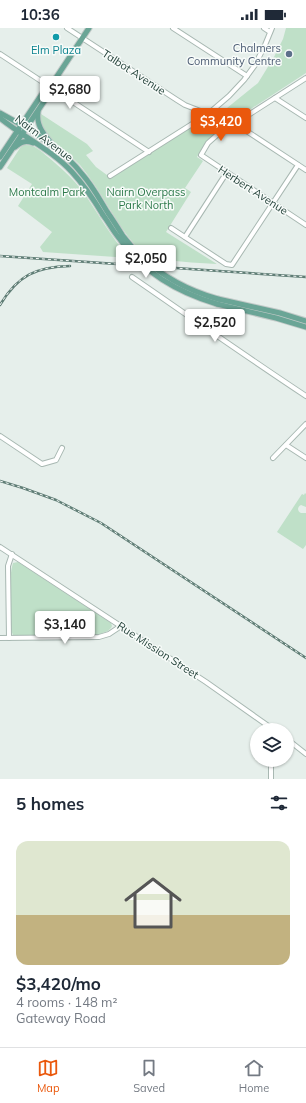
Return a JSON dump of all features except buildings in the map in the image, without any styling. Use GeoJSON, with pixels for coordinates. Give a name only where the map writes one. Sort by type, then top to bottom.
{"type":"FeatureCollection","features":[{"type":"Feature","properties":{"kind":"main road"},"geometry":{"type":"LineString","coordinates":[[0,156],[44,91],[50,87],[89,28]]}},
{"type":"Feature","properties":{"kind":"main road"},"geometry":{"type":"LineString","coordinates":[[0,167],[49,94],[50,87]]}},
{"type":"Feature","properties":{"kind":"main road"},"geometry":{"type":"LineString","coordinates":[[38,110],[38,122],[42,132],[54,147]]}},
{"type":"Feature","properties":{"kind":"main road","name":"Nairn Avenue"},"geometry":{"type":"LineString","coordinates":[[0,113],[54,147],[72,163],[84,175],[106,214]]}},
{"type":"Feature","properties":{"kind":"main road","name":"Nairn Avenue"},"geometry":{"type":"LineString","coordinates":[[0,118],[51,153],[72,172],[133,249],[164,276],[186,288],[218,301],[306,327]]}},
{"type":"Feature","properties":{"kind":"main road"},"geometry":{"type":"LineString","coordinates":[[12,149],[20,143],[27,141],[38,144]]}},
{"type":"Feature","properties":{"kind":"main road","name":"Nairn Avenue"},"geometry":{"type":"LineString","coordinates":[[218,301],[306,321]]}},
{"type":"Feature","properties":{"kind":"street","name":"Talbot Avenue"},"geometry":{"type":"LineString","coordinates":[[67,28],[185,105],[234,124],[306,170]]}},
{"type":"Feature","properties":{"kind":"street"},"geometry":{"type":"LineString","coordinates":[[173,28],[247,76]]}},
{"type":"Feature","properties":{"kind":"street"},"geometry":{"type":"LineString","coordinates":[[110,176],[208,114],[229,96],[247,76],[260,55],[271,30],[264,28]]}},
{"type":"Feature","properties":{"kind":"street"},"geometry":{"type":"LineString","coordinates":[[0,54],[149,152]]}},
{"type":"Feature","properties":{"kind":"street"},"geometry":{"type":"LineString","coordinates":[[234,124],[306,78]]}},
{"type":"Feature","properties":{"kind":"street"},"geometry":{"type":"LineString","coordinates":[[301,81],[306,84]]}},
{"type":"Feature","properties":{"kind":"street"},"geometry":{"type":"LineString","coordinates":[[275,98],[306,118]]}},
{"type":"Feature","properties":{"kind":"street","name":"Herbert Avenue"},"geometry":{"type":"LineString","coordinates":[[234,124],[208,143],[202,155],[306,225]]}},
{"type":"Feature","properties":{"kind":"street"},"geometry":{"type":"LineString","coordinates":[[171,228],[230,266],[233,264],[298,165]]}},
{"type":"Feature","properties":{"kind":"street"},"geometry":{"type":"LineString","coordinates":[[185,237],[227,172]]}},
{"type":"Feature","properties":{"kind":"street"},"geometry":{"type":"LineString","coordinates":[[132,277],[306,396]]}},
{"type":"Feature","properties":{"kind":"street"},"geometry":{"type":"LineString","coordinates":[[273,458],[306,424]]}},
{"type":"Feature","properties":{"kind":"street"},"geometry":{"type":"LineString","coordinates":[[0,436],[42,464],[56,460],[62,448]]}},
{"type":"Feature","properties":{"kind":"street"},"geometry":{"type":"LineString","coordinates":[[286,445],[306,458]]}},
{"type":"Feature","properties":{"kind":"street","name":"Rue Mission Street"},"geometry":{"type":"LineString","coordinates":[[0,547],[206,682],[264,723]]}},
{"type":"Feature","properties":{"kind":"street"},"geometry":{"type":"LineString","coordinates":[[8,638],[8,566],[12,554]]}},
{"type":"Feature","properties":{"kind":"street"},"geometry":{"type":"LineString","coordinates":[[0,638],[99,637],[109,634],[121,626]]}},
{"type":"Feature","properties":{"kind":"street"},"geometry":{"type":"LineString","coordinates":[[294,745],[306,754]]}},
{"type":"Feature","properties":{"kind":"street"},"geometry":{"type":"LineString","coordinates":[[271,767],[271,779]]}},
{"type":"Feature","properties":{"kind":"green space"},"geometry":{"type":"Polygon","coordinates":[[[286,28],[306,28],[306,73],[237,118],[219,110],[227,108],[258,83],[274,57],[283,39],[286,28]]]}},
{"type":"Feature","properties":{"kind":"green space","name":"Nairn Overpass Park North"},"geometry":{"type":"Polygon","coordinates":[[[41,114],[87,144],[93,151],[86,155],[96,167],[111,178],[202,120],[221,127],[208,141],[197,157],[203,161],[185,188],[191,192],[166,232],[217,264],[154,260],[142,254],[120,226],[88,175],[75,160],[48,136],[41,122],[41,114]]]}},
{"type":"Feature","properties":{"kind":"green space","name":"Montcalm Park"},"geometry":{"type":"Polygon","coordinates":[[[24,145],[40,150],[71,178],[83,192],[111,234],[130,258],[43,252],[40,247],[52,232],[18,206],[32,184],[7,168],[20,148],[24,145]]]}},
{"type":"Feature","properties":{"kind":"green space"},"geometry":{"type":"Polygon","coordinates":[[[305,493],[306,507],[301,505],[298,509],[301,513],[306,513],[306,545],[303,549],[277,532],[302,494],[304,495],[305,493]]]}},
{"type":"Feature","properties":{"kind":"green space"},"geometry":{"type":"Polygon","coordinates":[[[18,562],[111,623],[111,628],[100,634],[13,635],[11,630],[11,570],[13,563],[18,562]]]}},
{"type":"Feature","properties":{"kind":"railway"},"geometry":{"type":"LineString","coordinates":[[0,256],[306,277]]}},
{"type":"Feature","properties":{"kind":"railway"},"geometry":{"type":"LineString","coordinates":[[0,305],[14,286],[29,275],[47,268],[70,266]]}},
{"type":"Feature","properties":{"kind":"railway"},"geometry":{"type":"LineString","coordinates":[[0,481],[56,500],[101,523],[306,658]]}},
{"type":"Feature","properties":{"kind":"place","name":"Elm Plaza"},"geometry":{"type":"Point","coordinates":[56,37]}},
{"type":"Feature","properties":{"kind":"place","name":"Chalmers Community Centre"},"geometry":{"type":"Point","coordinates":[289,54]}}]}
